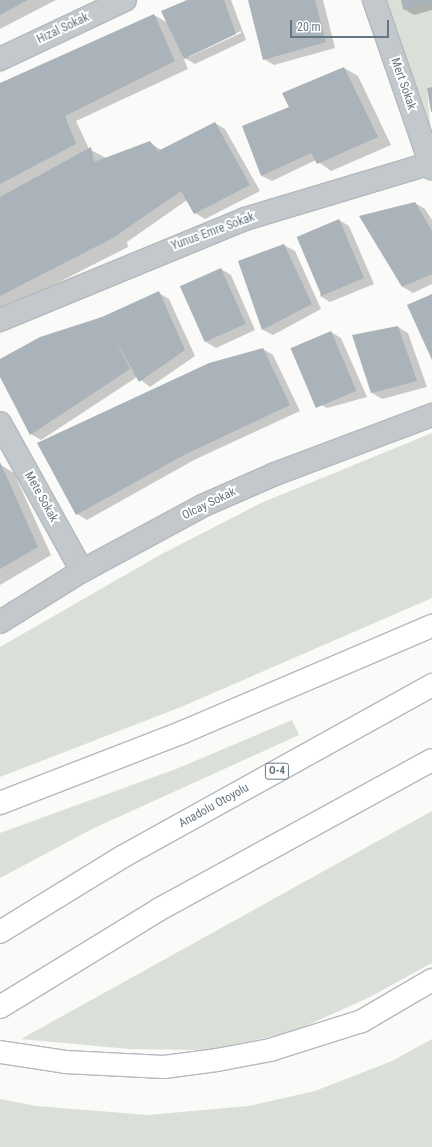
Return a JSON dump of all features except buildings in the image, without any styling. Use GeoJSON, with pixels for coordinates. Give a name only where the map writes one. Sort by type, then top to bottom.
{"type":"FeatureCollection","features":[{"type":"Feature","properties":{"kind":"highway"},"geometry":{"type":"LineString","coordinates":[[0,803],[183,732],[432,626]]}},
{"type":"Feature","properties":{"kind":"highway","name":"Anadolu Otoyolu"},"geometry":{"type":"LineString","coordinates":[[0,932],[122,857],[432,685]]}},
{"type":"Feature","properties":{"kind":"highway"},"geometry":{"type":"LineString","coordinates":[[0,1007],[158,910],[432,760]]}},
{"type":"Feature","properties":{"kind":"highway"},"geometry":{"type":"LineString","coordinates":[[0,1052],[65,1062],[164,1067],[217,1060],[270,1050],[362,1021],[432,980]]}},
{"type":"Feature","properties":{"kind":"street","name":"Hızal Sokak"},"geometry":{"type":"LineString","coordinates":[[0,59],[125,0]]}},
{"type":"Feature","properties":{"kind":"street","name":"Mert Sokak"},"geometry":{"type":"LineString","coordinates":[[374,0],[431,165]]}},
{"type":"Feature","properties":{"kind":"street","name":"Yunus Emre Sokak"},"geometry":{"type":"LineString","coordinates":[[0,320],[245,219],[431,165]]}},
{"type":"Feature","properties":{"kind":"street","name":"Olcay Sokak"},"geometry":{"type":"LineString","coordinates":[[0,622],[82,571],[215,500],[432,415]]}},
{"type":"Feature","properties":{"kind":"street","name":"Mete Sokak"},"geometry":{"type":"LineString","coordinates":[[0,423],[82,571]]}},
{"type":"Feature","properties":{"kind":"shaded area"},"geometry":{"type":"Polygon","coordinates":[[[381,0],[401,0],[403,9],[432,2],[432,87],[427,88],[432,145],[381,0]]]}},
{"type":"Feature","properties":{"kind":"shaded area"},"geometry":{"type":"Polygon","coordinates":[[[432,433],[432,598],[181,707],[0,777],[0,647],[160,555],[261,503],[432,433]]]}},
{"type":"Feature","properties":{"kind":"shaded area"},"geometry":{"type":"Polygon","coordinates":[[[292,720],[299,735],[92,829],[0,878],[0,833],[176,769],[292,720]]]}},
{"type":"Feature","properties":{"kind":"shaded area"},"geometry":{"type":"Polygon","coordinates":[[[432,811],[432,963],[368,998],[292,1032],[210,1050],[129,1049],[21,1039],[432,811]]]}},
{"type":"Feature","properties":{"kind":"shaded area"},"geometry":{"type":"Polygon","coordinates":[[[432,1039],[432,1147],[0,1147],[0,1099],[36,1106],[148,1115],[248,1106],[315,1091],[392,1061],[432,1039]]]}}]}
